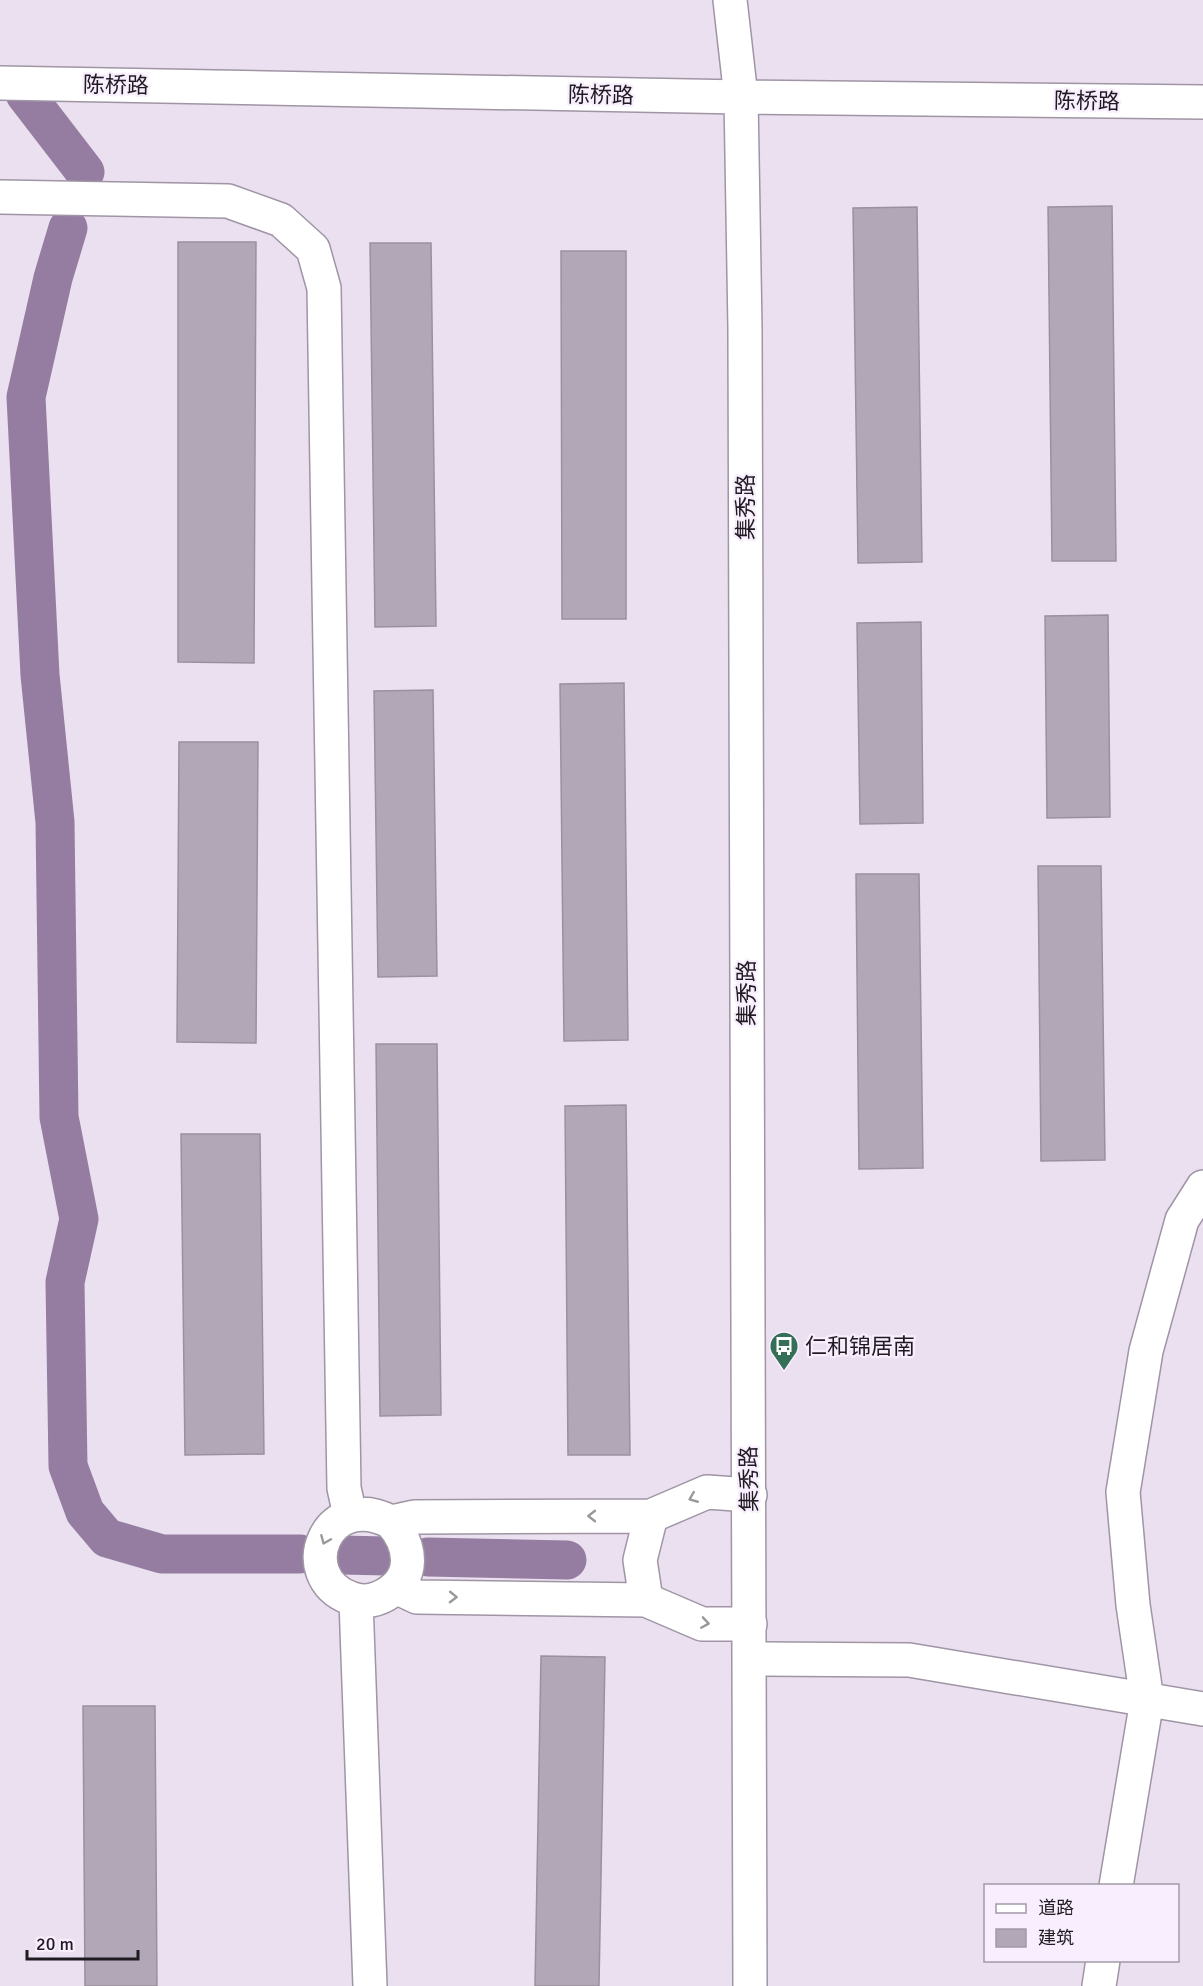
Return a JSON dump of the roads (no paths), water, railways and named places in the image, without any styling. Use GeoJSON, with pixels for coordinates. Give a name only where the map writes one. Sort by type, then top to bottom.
{"type":"FeatureCollection","features":[{"type":"Feature","properties":{"kind":"street","name":"集秀路"},"geometry":{"type":"LineString","coordinates":[[730,0],[741,98],[745,341],[750,1986]]}},
{"type":"Feature","properties":{"kind":"street","name":"陈桥路"},"geometry":{"type":"LineString","coordinates":[[0,83],[741,98],[1203,102]]}},
{"type":"Feature","properties":{"kind":"street"},"geometry":{"type":"LineString","coordinates":[[0,197],[228,201],[281,220],[289,227],[313,249],[324,288],[344,1488],[350,1515]]}},
{"type":"Feature","properties":{"kind":"street"},"geometry":{"type":"LineString","coordinates":[[1116,1884],[1148,1700],[1133,1605],[1123,1492],[1146,1351],[1182,1220],[1203,1186]]}},
{"type":"Feature","properties":{"kind":"street"},"geometry":{"type":"LineString","coordinates":[[391,1522],[414,1517],[651,1516],[707,1492],[750,1495]]}},
{"type":"Feature","properties":{"kind":"street"},"geometry":{"type":"LineString","coordinates":[[371,1514],[391,1522],[407,1546],[408,1561],[405,1575],[396,1587],[384,1596],[370,1601],[356,1601],[342,1595],[331,1586],[323,1573],[320,1559],[322,1544],[328,1532],[350,1515],[371,1514]]}},
{"type":"Feature","properties":{"kind":"street"},"geometry":{"type":"LineString","coordinates":[[646,1600],[640,1560],[651,1516]]}},
{"type":"Feature","properties":{"kind":"street"},"geometry":{"type":"LineString","coordinates":[[396,1587],[417,1597],[646,1600],[702,1624],[750,1624]]}},
{"type":"Feature","properties":{"kind":"street"},"geometry":{"type":"LineString","coordinates":[[356,1601],[370,1986]]}},
{"type":"Feature","properties":{"kind":"street"},"geometry":{"type":"LineString","coordinates":[[750,1659],[909,1660],[1203,1709]]}},
{"type":"Feature","properties":{"kind":"street"},"geometry":{"type":"LineString","coordinates":[[1099,1986],[1103,1962]]}},
{"type":"Feature","properties":{"kind":"waterway"},"geometry":{"type":"LineString","coordinates":[[25,94],[85,172]]}},
{"type":"Feature","properties":{"kind":"waterway"},"geometry":{"type":"LineString","coordinates":[[68,228],[53,278],[26,397],[40,675],[55,822],[59,1117],[79,1219],[65,1282],[68,1466],[85,1512],[107,1538],[162,1554],[300,1554]]}},
{"type":"Feature","properties":{"kind":"waterway"},"geometry":{"type":"LineString","coordinates":[[341,1555],[387,1556]]}},
{"type":"Feature","properties":{"kind":"waterway"},"geometry":{"type":"LineString","coordinates":[[428,1557],[567,1560]]}},
{"type":"Feature","properties":{"kind":"place","name":"仁和锦居南"},"geometry":{"type":"Point","coordinates":[784,1372]}}]}
